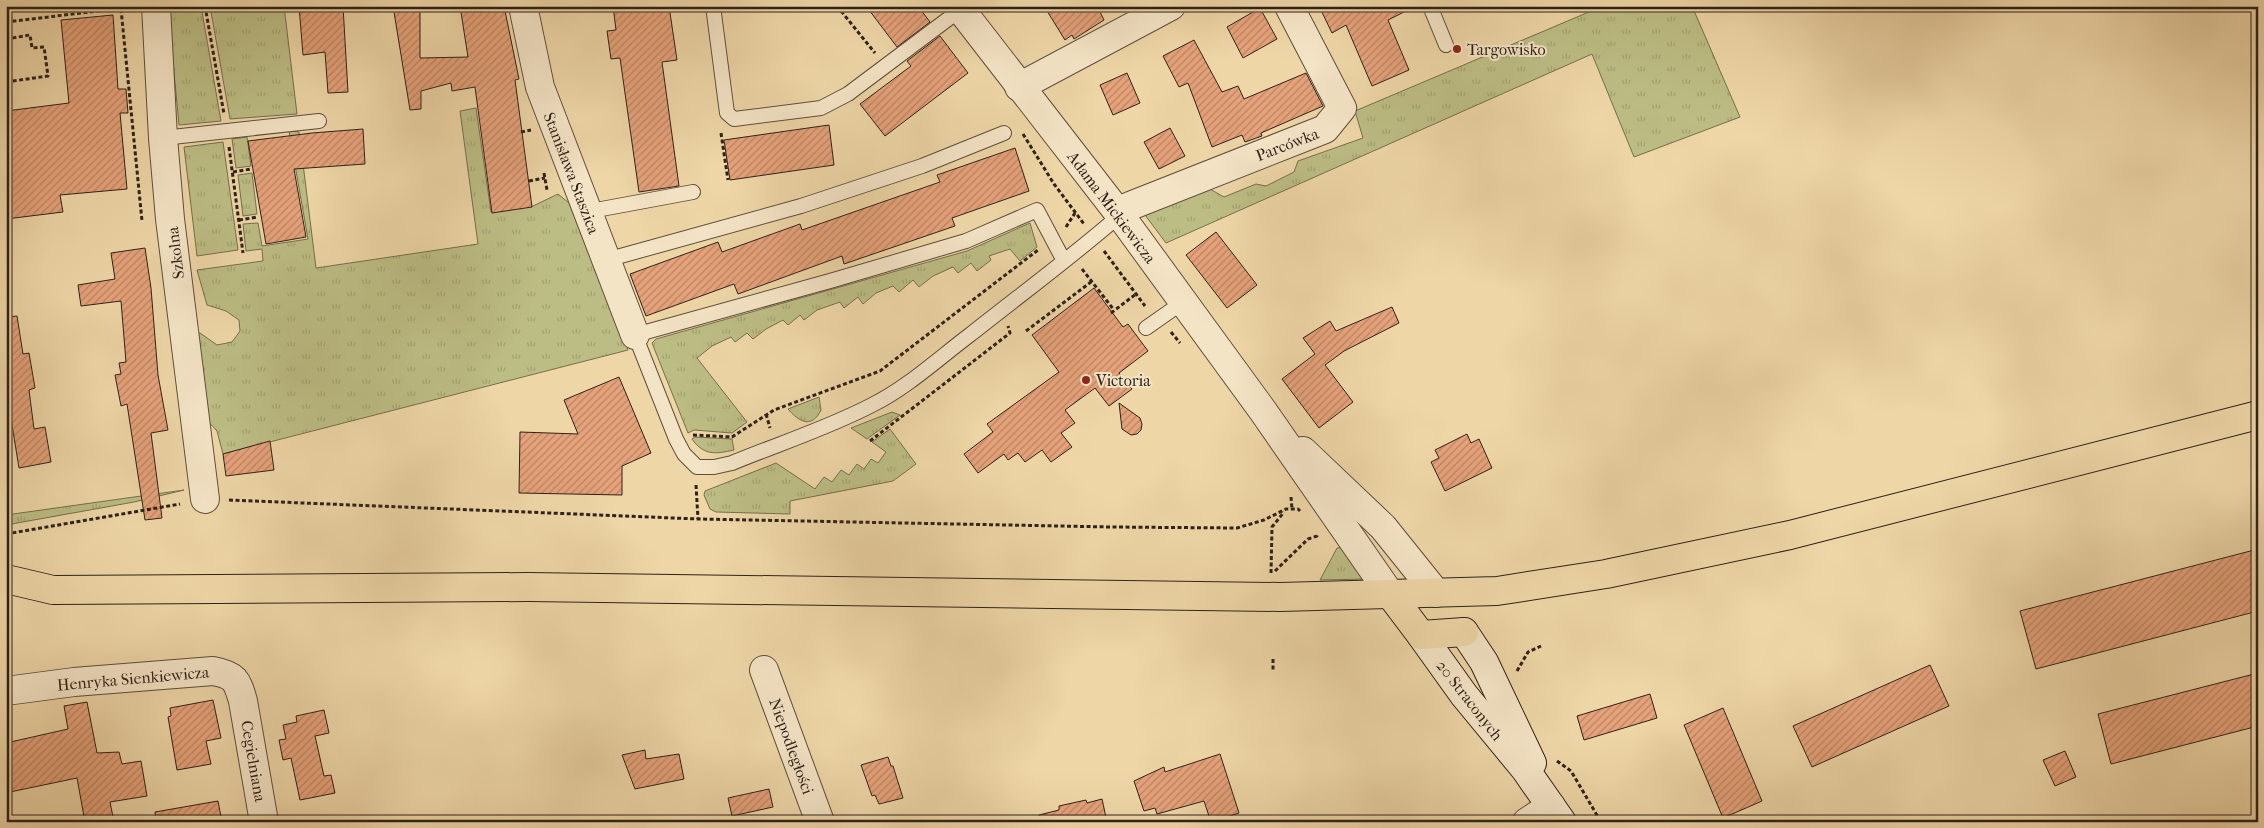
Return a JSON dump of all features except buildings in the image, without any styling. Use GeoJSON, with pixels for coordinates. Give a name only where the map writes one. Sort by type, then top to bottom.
{"type":"FeatureCollection","features":[{"type":"Feature","properties":{"kind":"main road"},"geometry":{"type":"LineString","coordinates":[[6,579],[53,590],[528,588],[1280,597],[1497,590],[1561,582],[1790,535],[2258,415]]}},
{"type":"Feature","properties":{"kind":"main road","name":"20 Straconych"},"geometry":{"type":"LineString","coordinates":[[1436,593],[1464,632]]}},
{"type":"Feature","properties":{"kind":"main road","name":"20 Straconych"},"geometry":{"type":"LineString","coordinates":[[1390,594],[1421,635]]}},
{"type":"Feature","properties":{"kind":"main road"},"geometry":{"type":"LineString","coordinates":[[1421,635],[1464,632]]}},
{"type":"Feature","properties":{"kind":"street","name":"Stanisława Staszica"},"geometry":{"type":"LineString","coordinates":[[523,6],[540,87],[587,214],[635,335]]}},
{"type":"Feature","properties":{"kind":"street"},"geometry":{"type":"LineString","coordinates":[[1019,87],[1171,6]]}},
{"type":"Feature","properties":{"kind":"street","name":"Parcówka"},"geometry":{"type":"LineString","coordinates":[[1120,215],[1130,206],[1325,129],[1342,108],[1289,6]]}},
{"type":"Feature","properties":{"kind":"street","name":"Szkolna"},"geometry":{"type":"LineString","coordinates":[[146,7],[163,138],[194,501]]}},
{"type":"Feature","properties":{"kind":"street","name":"Adama Mickiewicza"},"geometry":{"type":"LineString","coordinates":[[959,8],[1120,215],[1263,411],[1390,594]]}},
{"type":"Feature","properties":{"kind":"street","name":"Adama Mickiewicza"},"geometry":{"type":"LineString","coordinates":[[1263,411],[1383,527],[1436,593]]}},
{"type":"Feature","properties":{"kind":"street","name":"20 Straconych"},"geometry":{"type":"LineString","coordinates":[[1464,632],[1496,686],[1557,814]]}},
{"type":"Feature","properties":{"kind":"street","name":"20 Straconych"},"geometry":{"type":"LineString","coordinates":[[1421,635],[1464,696],[1525,769],[1557,814]]}},
{"type":"Feature","properties":{"kind":"street","name":"Henryka Sienkiewicza"},"geometry":{"type":"LineString","coordinates":[[6,691],[74,682],[213,670],[228,673],[238,683],[244,700]]}},
{"type":"Feature","properties":{"kind":"street","name":"Niepodległości"},"geometry":{"type":"LineString","coordinates":[[764,670],[820,822]]}},
{"type":"Feature","properties":{"kind":"street","name":"Cegielniana"},"geometry":{"type":"LineString","coordinates":[[244,700],[264,822]]}},
{"type":"Feature","properties":{"kind":"street"},"geometry":{"type":"LineString","coordinates":[[1527,822],[1557,814]]}},
{"type":"Feature","properties":{"kind":"lane"},"geometry":{"type":"LineString","coordinates":[[712,6],[727,113],[734,119],[821,108],[848,94],[959,8]]}},
{"type":"Feature","properties":{"kind":"lane"},"geometry":{"type":"LineString","coordinates":[[1430,6],[1446,45]]}},
{"type":"Feature","properties":{"kind":"lane"},"geometry":{"type":"LineString","coordinates":[[163,138],[320,121]]}},
{"type":"Feature","properties":{"kind":"lane"},"geometry":{"type":"LineString","coordinates":[[606,260],[801,206],[922,166],[1004,133]]}},
{"type":"Feature","properties":{"kind":"lane"},"geometry":{"type":"LineString","coordinates":[[587,214],[596,210],[693,192]]}},
{"type":"Feature","properties":{"kind":"lane"},"geometry":{"type":"LineString","coordinates":[[1064,261],[1037,210],[966,241],[635,335],[676,439],[684,454],[697,467],[714,467],[732,463],[872,406],[896,392],[1094,238],[1120,215]]}},
{"type":"Feature","properties":{"kind":"lane"},"geometry":{"type":"LineString","coordinates":[[1151,324],[1183,302]]}},
{"type":"Feature","properties":{"kind":"path"},"geometry":{"type":"LineString","coordinates":[[837,6],[876,55]]}},
{"type":"Feature","properties":{"kind":"path"},"geometry":{"type":"LineString","coordinates":[[6,22],[146,7]]}},
{"type":"Feature","properties":{"kind":"path"},"geometry":{"type":"LineString","coordinates":[[122,9],[129,100],[142,221]]}},
{"type":"Feature","properties":{"kind":"path"},"geometry":{"type":"LineString","coordinates":[[6,39],[30,35],[32,48],[44,47],[48,76],[6,82]]}},
{"type":"Feature","properties":{"kind":"path"},"geometry":{"type":"LineString","coordinates":[[1020,131],[1075,212],[1136,294],[1151,324]]}},
{"type":"Feature","properties":{"kind":"path"},"geometry":{"type":"LineString","coordinates":[[233,172],[251,169]]}},
{"type":"Feature","properties":{"kind":"path"},"geometry":{"type":"LineString","coordinates":[[529,181],[545,178]]}},
{"type":"Feature","properties":{"kind":"path"},"geometry":{"type":"LineString","coordinates":[[686,437],[695,434],[732,437],[774,410],[880,371],[1052,239],[1064,229],[1075,212]]}},
{"type":"Feature","properties":{"kind":"path"},"geometry":{"type":"LineString","coordinates":[[239,220],[258,218]]}},
{"type":"Feature","properties":{"kind":"path"},"geometry":{"type":"LineString","coordinates":[[1079,265],[1112,311],[1136,294]]}},
{"type":"Feature","properties":{"kind":"path"},"geometry":{"type":"LineString","coordinates":[[1026,331],[1091,282]]}},
{"type":"Feature","properties":{"kind":"path"},"geometry":{"type":"LineString","coordinates":[[697,467],[698,519]]}},
{"type":"Feature","properties":{"kind":"path"},"geometry":{"type":"LineString","coordinates":[[6,534],[194,501],[698,519],[1237,528],[1264,520],[1286,509],[1272,527],[1271,581]]}},
{"type":"Feature","properties":{"kind":"path"},"geometry":{"type":"LineString","coordinates":[[1271,574],[1308,539],[1317,536]]}},
{"type":"Feature","properties":{"kind":"path"},"geometry":{"type":"LineString","coordinates":[[1273,659],[1273,671]]}},
{"type":"Feature","properties":{"kind":"green space"},"geometry":{"type":"Polygon","coordinates":[[[181,6],[201,6],[221,121],[179,125],[168,9],[181,6]]]}},
{"type":"Feature","properties":{"kind":"green space"},"geometry":{"type":"Polygon","coordinates":[[[210,6],[284,6],[297,114],[230,119],[210,6]]]}},
{"type":"Feature","properties":{"kind":"green space"},"geometry":{"type":"Polygon","coordinates":[[[1603,6],[1692,6],[1740,117],[1634,157],[1592,54],[1166,243],[1142,211],[1208,188],[1224,197],[1256,184],[1266,186],[1294,172],[1298,161],[1363,138],[1355,111],[1603,6]]]}},
{"type":"Feature","properties":{"kind":"green space"},"geometry":{"type":"Polygon","coordinates":[[[476,108],[491,212],[533,206],[558,194],[569,203],[628,350],[223,454],[217,431],[204,417],[192,334],[200,333],[217,345],[232,342],[240,331],[239,320],[226,311],[207,305],[197,270],[263,261],[262,249],[246,251],[243,224],[258,223],[262,246],[308,239],[289,131],[299,132],[316,268],[478,244],[460,111],[476,108]]]}},
{"type":"Feature","properties":{"kind":"green space"},"geometry":{"type":"Polygon","coordinates":[[[247,137],[251,166],[236,168],[232,139],[247,137]]]}},
{"type":"Feature","properties":{"kind":"green space"},"geometry":{"type":"Polygon","coordinates":[[[223,142],[238,250],[197,256],[184,147],[223,142]]]}},
{"type":"Feature","properties":{"kind":"green space"},"geometry":{"type":"Polygon","coordinates":[[[252,173],[257,214],[243,216],[238,175],[252,173]]]}},
{"type":"Feature","properties":{"kind":"green space"},"geometry":{"type":"Polygon","coordinates":[[[1030,223],[1037,247],[1020,261],[1010,249],[989,256],[991,260],[977,271],[971,263],[958,273],[953,267],[933,276],[919,287],[913,280],[899,292],[893,286],[876,293],[863,304],[858,297],[844,308],[840,302],[817,310],[804,320],[800,315],[788,325],[783,320],[753,339],[747,333],[735,342],[731,337],[712,346],[697,358],[747,422],[732,433],[694,430],[688,433],[652,343],[656,339],[967,251],[1030,223]]]}},
{"type":"Feature","properties":{"kind":"green space"},"geometry":{"type":"Polygon","coordinates":[[[819,397],[821,410],[814,420],[805,422],[788,409],[819,397]]]}},
{"type":"Feature","properties":{"kind":"green space"},"geometry":{"type":"Polygon","coordinates":[[[892,412],[900,415],[867,439],[851,428],[892,412]]]}},
{"type":"Feature","properties":{"kind":"green space"},"geometry":{"type":"Polygon","coordinates":[[[890,429],[916,464],[893,481],[790,501],[790,514],[716,512],[710,509],[704,495],[705,491],[776,463],[815,489],[824,477],[832,482],[841,470],[849,475],[857,464],[864,469],[871,459],[878,463],[886,452],[872,442],[890,429]]]}},
{"type":"Feature","properties":{"kind":"green space"},"geometry":{"type":"Polygon","coordinates":[[[695,437],[732,439],[734,450],[716,453],[706,451],[692,439],[695,437]]]}},
{"type":"Feature","properties":{"kind":"green space"},"geometry":{"type":"Polygon","coordinates":[[[184,490],[134,502],[6,525],[6,515],[184,490]]]}},
{"type":"Feature","properties":{"kind":"green space"},"geometry":{"type":"Polygon","coordinates":[[[1344,547],[1367,579],[1320,580],[1337,548],[1344,547]]]}},
{"type":"Feature","properties":{"kind":"place","name":"Targowisko"},"geometry":{"type":"Point","coordinates":[1457,49]}},
{"type":"Feature","properties":{"kind":"place","name":"Victoria"},"geometry":{"type":"Point","coordinates":[1086,380]}}]}
